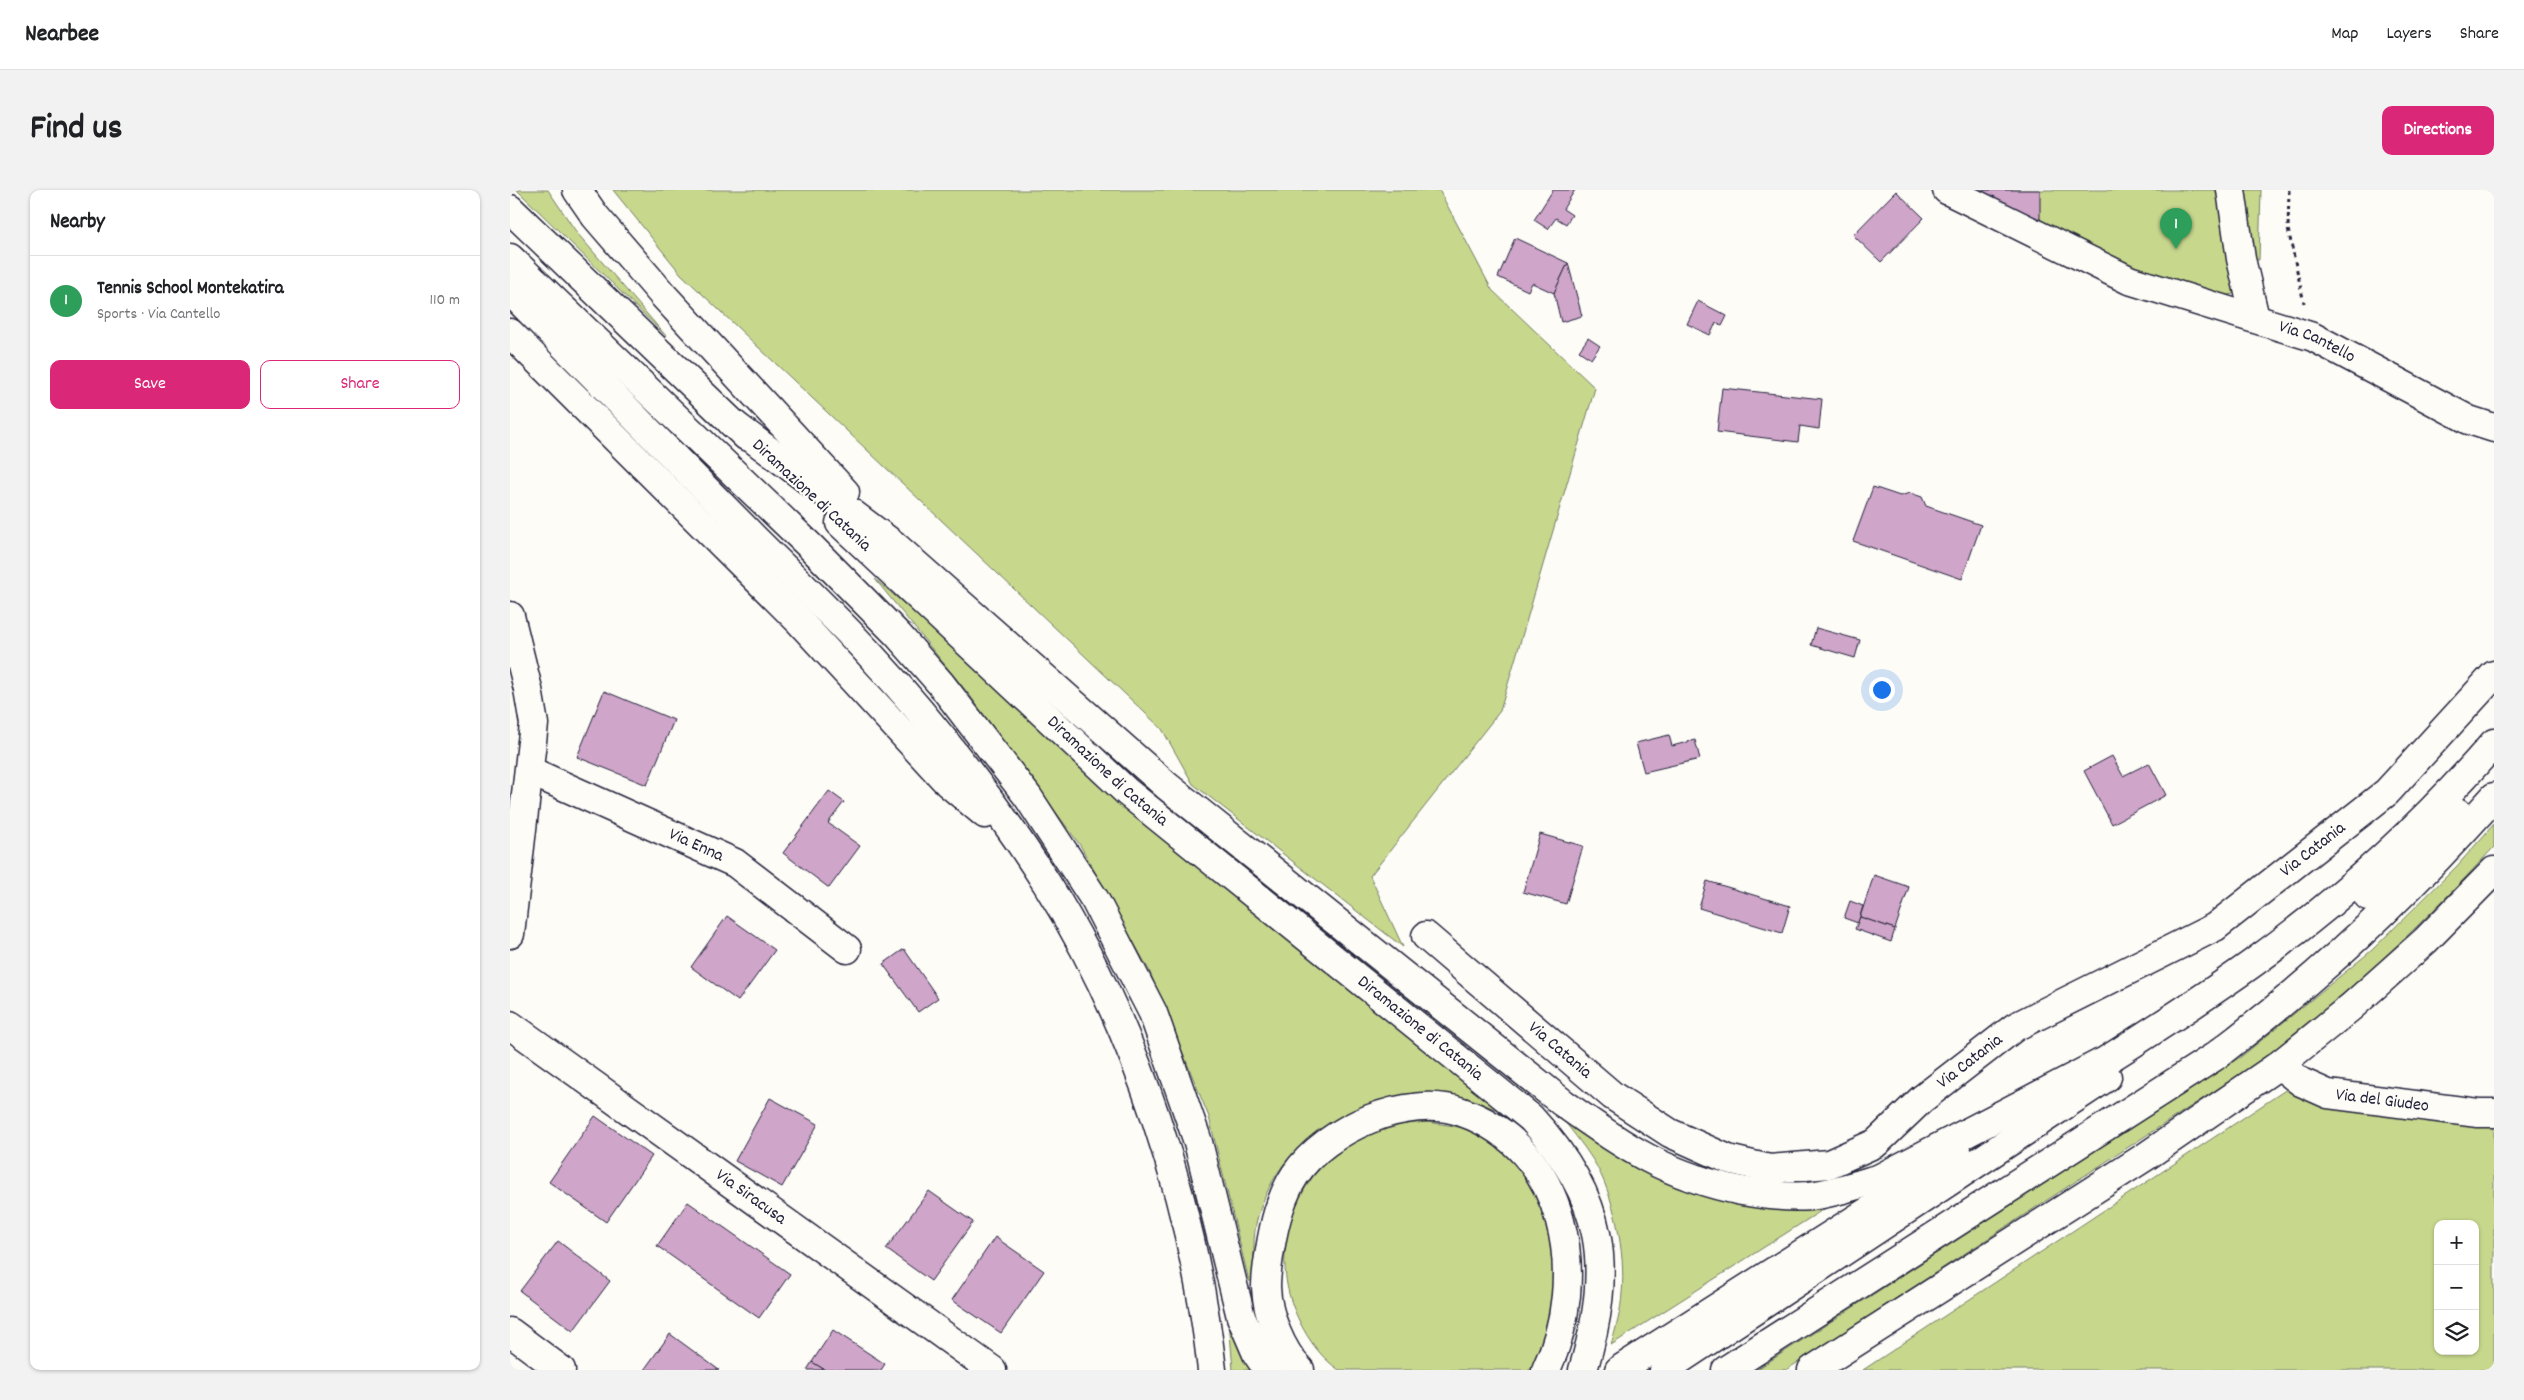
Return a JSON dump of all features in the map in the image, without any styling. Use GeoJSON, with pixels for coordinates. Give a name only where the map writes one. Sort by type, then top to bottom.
{"type":"FeatureCollection","features":[{"type":"Feature","properties":{"kind":"main road"},"geometry":{"type":"LineString","coordinates":[[577,190],[595,216],[663,295],[894,545],[1022,693]]}},
{"type":"Feature","properties":{"kind":"main road","name":"Via Cantello"},"geometry":{"type":"LineString","coordinates":[[1947,190],[2129,280],[2313,337],[2469,420],[2494,428]]}},
{"type":"Feature","properties":{"kind":"main road"},"geometry":{"type":"LineString","coordinates":[[2230,190],[2241,260],[2255,318]]}},
{"type":"Feature","properties":{"kind":"main road","name":"Diramazione di Catania"},"geometry":{"type":"LineString","coordinates":[[510,209],[732,423],[1127,792],[1532,1118],[1556,1144],[1575,1174],[1590,1209],[1598,1241],[1600,1276],[1597,1313],[1583,1370]]}},
{"type":"Feature","properties":{"kind":"main road"},"geometry":{"type":"LineString","coordinates":[[510,258],[811,547],[898,635],[941,684],[1028,797],[1095,900],[1153,1013],[1198,1142],[1241,1316],[1257,1354],[1268,1370]]}},
{"type":"Feature","properties":{"kind":"main road"},"geometry":{"type":"LineString","coordinates":[[510,291],[874,659],[961,764],[1047,883],[1096,973],[1143,1086],[1183,1211],[1207,1324],[1212,1370]]}},
{"type":"Feature","properties":{"kind":"main road"},"geometry":{"type":"LineString","coordinates":[[510,333],[800,622],[948,783],[1017,840]]}},
{"type":"Feature","properties":{"kind":"main road"},"geometry":{"type":"LineString","coordinates":[[732,423],[894,545],[1167,786],[1564,1103],[1611,1138],[1648,1160],[1709,1184],[1776,1197],[1810,1196],[1846,1189],[1880,1178],[2101,1063]]}},
{"type":"Feature","properties":{"kind":"main road"},"geometry":{"type":"LineString","coordinates":[[510,616],[528,689],[534,724],[510,934]]}},
{"type":"Feature","properties":{"kind":"main road","name":"Via Catania"},"geometry":{"type":"LineString","coordinates":[[1426,936],[1613,1096],[1670,1133],[1728,1159],[1770,1169],[1829,1164],[1876,1143],[1922,1099],[2015,1027],[2215,927],[2387,792],[2494,675]]}},
{"type":"Feature","properties":{"kind":"main road"},"geometry":{"type":"LineString","coordinates":[[1619,1370],[2101,1063],[2253,963],[2335,899],[2420,823],[2494,743]]}},
{"type":"Feature","properties":{"kind":"main road","name":"Via Enna"},"geometry":{"type":"LineString","coordinates":[[530,771],[735,863],[847,949]]}},
{"type":"Feature","properties":{"kind":"main road"},"geometry":{"type":"LineString","coordinates":[[1664,1370],[2235,994],[2326,931],[2418,852],[2494,772]]}},
{"type":"Feature","properties":{"kind":"main road"},"geometry":{"type":"LineString","coordinates":[[1726,1370],[2228,1046],[2311,981],[2360,935],[2494,797]]}},
{"type":"Feature","properties":{"kind":"main road"},"geometry":{"type":"LineString","coordinates":[[1812,1370],[2152,1152],[2279,1065],[2351,1007],[2425,941],[2494,871]]}},
{"type":"Feature","properties":{"kind":"main road","name":"Via Siracusa"},"geometry":{"type":"LineString","coordinates":[[510,1026],[992,1370]]}},
{"type":"Feature","properties":{"kind":"main road","name":"Via del Giudeo"},"geometry":{"type":"LineString","coordinates":[[2279,1065],[2301,1082],[2328,1094],[2478,1113],[2494,1113]]}},
{"type":"Feature","properties":{"kind":"main road"},"geometry":{"type":"LineString","coordinates":[[1300,1370],[1283,1347],[1272,1318],[1266,1288],[1274,1225],[1282,1201],[1295,1176],[1310,1157],[1324,1144],[1356,1125],[1386,1114],[1437,1107],[1461,1112],[1484,1122],[1510,1139],[1532,1163],[1547,1185],[1557,1209],[1565,1238],[1567,1271],[1559,1335],[1546,1370]]}},
{"type":"Feature","properties":{"kind":"main road"},"geometry":{"type":"LineString","coordinates":[[510,1332],[562,1370]]}},
{"type":"Feature","properties":{"kind":"path"},"geometry":{"type":"LineString","coordinates":[[2289,190],[2288,229],[2313,337]]}},
{"type":"Feature","properties":{"kind":"green space"},"geometry":{"type":"Polygon","coordinates":[[[517,190],[548,190],[577,233],[666,336],[517,190]]]}},
{"type":"Feature","properties":{"kind":"green space"},"geometry":{"type":"Polygon","coordinates":[[[613,190],[1439,190],[1492,290],[1595,388],[1500,711],[1370,876],[1403,947],[1193,784],[1162,729],[681,274],[613,190]]]}},
{"type":"Feature","properties":{"kind":"green space"},"geometry":{"type":"Polygon","coordinates":[[[1976,190],[2261,190],[2259,260],[2233,256],[2236,286],[2233,294],[2210,298],[2140,273],[1976,190]]]}},
{"type":"Feature","properties":{"kind":"green space"},"geometry":{"type":"Polygon","coordinates":[[[875,579],[1503,1112],[1471,1100],[1447,1094],[1408,1096],[1379,1102],[1351,1111],[1326,1125],[1304,1142],[1285,1163],[1269,1188],[1258,1216],[1255,1232],[1255,1281],[1249,1281],[1209,1117],[1149,970],[1080,845],[971,697],[875,579]]]}},
{"type":"Feature","properties":{"kind":"green space"},"geometry":{"type":"Polygon","coordinates":[[[2494,824],[2494,847],[2438,906],[2350,988],[2256,1064],[1786,1370],[1756,1370],[2242,1056],[2371,951],[2457,866],[2494,824]]]}},
{"type":"Feature","properties":{"kind":"green space"},"geometry":{"type":"Polygon","coordinates":[[[2287,1089],[2325,1105],[2494,1123],[2494,1370],[1863,1370],[2287,1089]]]}},
{"type":"Feature","properties":{"kind":"green space"},"geometry":{"type":"Polygon","coordinates":[[[1559,1114],[1611,1152],[1827,1207],[1611,1345],[1621,1306],[1623,1277],[1617,1224],[1607,1189],[1600,1174],[1589,1154],[1559,1114]]]}},
{"type":"Feature","properties":{"kind":"green space"},"geometry":{"type":"Polygon","coordinates":[[[1427,1122],[1469,1130],[1490,1140],[1511,1160],[1530,1183],[1543,1208],[1550,1234],[1553,1260],[1553,1288],[1541,1343],[1532,1370],[1339,1370],[1318,1351],[1307,1335],[1294,1309],[1287,1283],[1285,1257],[1288,1230],[1296,1206],[1309,1182],[1326,1162],[1346,1145],[1370,1132],[1391,1126],[1427,1122]]]}},
{"type":"Feature","properties":{"kind":"green space"},"geometry":{"type":"Polygon","coordinates":[[[1229,1321],[1251,1370],[1233,1370],[1229,1321]]]}},
{"type":"Feature","properties":{"kind":"building"},"geometry":{"type":"Polygon","coordinates":[[[1553,190],[1575,190],[1563,209],[1572,215],[1566,224],[1556,218],[1548,229],[1534,220],[1553,190]]]}},
{"type":"Feature","properties":{"kind":"building"},"geometry":{"type":"Polygon","coordinates":[[[1980,190],[2040,190],[2040,220],[1980,190]]]}},
{"type":"Feature","properties":{"kind":"building"},"geometry":{"type":"Polygon","coordinates":[[[1896,191],[1924,218],[1881,262],[1853,235],[1896,191]]]}},
{"type":"Feature","properties":{"kind":"building"},"geometry":{"type":"Polygon","coordinates":[[[1515,238],[1568,263],[1554,293],[1532,283],[1528,291],[1498,277],[1515,238]]]}},
{"type":"Feature","properties":{"kind":"building"},"geometry":{"type":"Polygon","coordinates":[[[1568,263],[1582,316],[1561,322],[1554,293],[1568,263]]]}},
{"type":"Feature","properties":{"kind":"building"},"geometry":{"type":"Polygon","coordinates":[[[1698,301],[1727,316],[1722,326],[1716,323],[1710,335],[1687,324],[1698,301]]]}},
{"type":"Feature","properties":{"kind":"building"},"geometry":{"type":"Polygon","coordinates":[[[1588,338],[1600,346],[1591,359],[1579,351],[1588,338]]]}},
{"type":"Feature","properties":{"kind":"building"},"geometry":{"type":"Polygon","coordinates":[[[1722,388],[1822,399],[1819,429],[1800,426],[1798,442],[1717,432],[1722,388]]]}},
{"type":"Feature","properties":{"kind":"building"},"geometry":{"type":"Polygon","coordinates":[[[1873,487],[1900,496],[1910,493],[1922,497],[1926,506],[1981,525],[1962,579],[1853,541],[1873,487]]]}},
{"type":"Feature","properties":{"kind":"building"},"geometry":{"type":"Polygon","coordinates":[[[1816,628],[1860,640],[1855,658],[1811,645],[1816,628]]]}},
{"type":"Feature","properties":{"kind":"building"},"geometry":{"type":"Polygon","coordinates":[[[604,691],[674,720],[647,785],[577,757],[604,691]]]}},
{"type":"Feature","properties":{"kind":"building"},"geometry":{"type":"Polygon","coordinates":[[[1669,735],[1672,746],[1695,740],[1700,759],[1644,772],[1636,743],[1669,735]]]}},
{"type":"Feature","properties":{"kind":"building"},"geometry":{"type":"Polygon","coordinates":[[[2112,756],[2123,776],[2149,763],[2166,795],[2112,824],[2084,771],[2112,756]]]}},
{"type":"Feature","properties":{"kind":"building"},"geometry":{"type":"Polygon","coordinates":[[[829,791],[844,802],[828,823],[860,846],[829,888],[783,853],[829,791]]]}},
{"type":"Feature","properties":{"kind":"building"},"geometry":{"type":"Polygon","coordinates":[[[1540,834],[1583,846],[1566,904],[1523,892],[1540,834]]]}},
{"type":"Feature","properties":{"kind":"building"},"geometry":{"type":"Polygon","coordinates":[[[1874,875],[1909,887],[1895,929],[1860,917],[1874,875]]]}},
{"type":"Feature","properties":{"kind":"building"},"geometry":{"type":"Polygon","coordinates":[[[1707,881],[1790,906],[1782,933],[1699,908],[1707,881]]]}},
{"type":"Feature","properties":{"kind":"building"},"geometry":{"type":"Polygon","coordinates":[[[1850,901],[1863,906],[1858,923],[1844,918],[1850,901]]]}},
{"type":"Feature","properties":{"kind":"building"},"geometry":{"type":"Polygon","coordinates":[[[727,916],[775,950],[738,1001],[691,967],[727,916]]]}},
{"type":"Feature","properties":{"kind":"building"},"geometry":{"type":"Polygon","coordinates":[[[1860,917],[1895,929],[1891,942],[1855,929],[1860,917]]]}},
{"type":"Feature","properties":{"kind":"building"},"geometry":{"type":"Polygon","coordinates":[[[904,949],[938,998],[918,1012],[883,964],[904,949]]]}},
{"type":"Feature","properties":{"kind":"building"},"geometry":{"type":"Polygon","coordinates":[[[770,1098],[818,1124],[782,1187],[735,1161],[770,1098]]]}},
{"type":"Feature","properties":{"kind":"building"},"geometry":{"type":"Polygon","coordinates":[[[595,1116],[652,1156],[606,1222],[549,1182],[595,1116]]]}},
{"type":"Feature","properties":{"kind":"building"},"geometry":{"type":"Polygon","coordinates":[[[929,1191],[973,1222],[931,1281],[886,1249],[929,1191]]]}},
{"type":"Feature","properties":{"kind":"building"},"geometry":{"type":"Polygon","coordinates":[[[688,1202],[790,1274],[759,1318],[657,1246],[688,1202]]]}},
{"type":"Feature","properties":{"kind":"building"},"geometry":{"type":"Polygon","coordinates":[[[995,1237],[1044,1271],[1001,1333],[952,1300],[995,1237]]]}},
{"type":"Feature","properties":{"kind":"building"},"geometry":{"type":"Polygon","coordinates":[[[558,1241],[610,1281],[573,1331],[520,1291],[558,1241]]]}},
{"type":"Feature","properties":{"kind":"building"},"geometry":{"type":"Polygon","coordinates":[[[833,1330],[885,1364],[881,1370],[825,1370],[812,1362],[833,1330]]]}},
{"type":"Feature","properties":{"kind":"building"},"geometry":{"type":"Polygon","coordinates":[[[670,1334],[719,1370],[644,1370],[670,1334]]]}},
{"type":"Feature","properties":{"kind":"building"},"geometry":{"type":"Polygon","coordinates":[[[812,1362],[825,1370],[807,1370],[812,1362]]]}},
{"type":"Feature","properties":{"kind":"place","name":"Tennis School Montekatira"},"geometry":{"type":"Point","coordinates":[2176,249]}}]}
